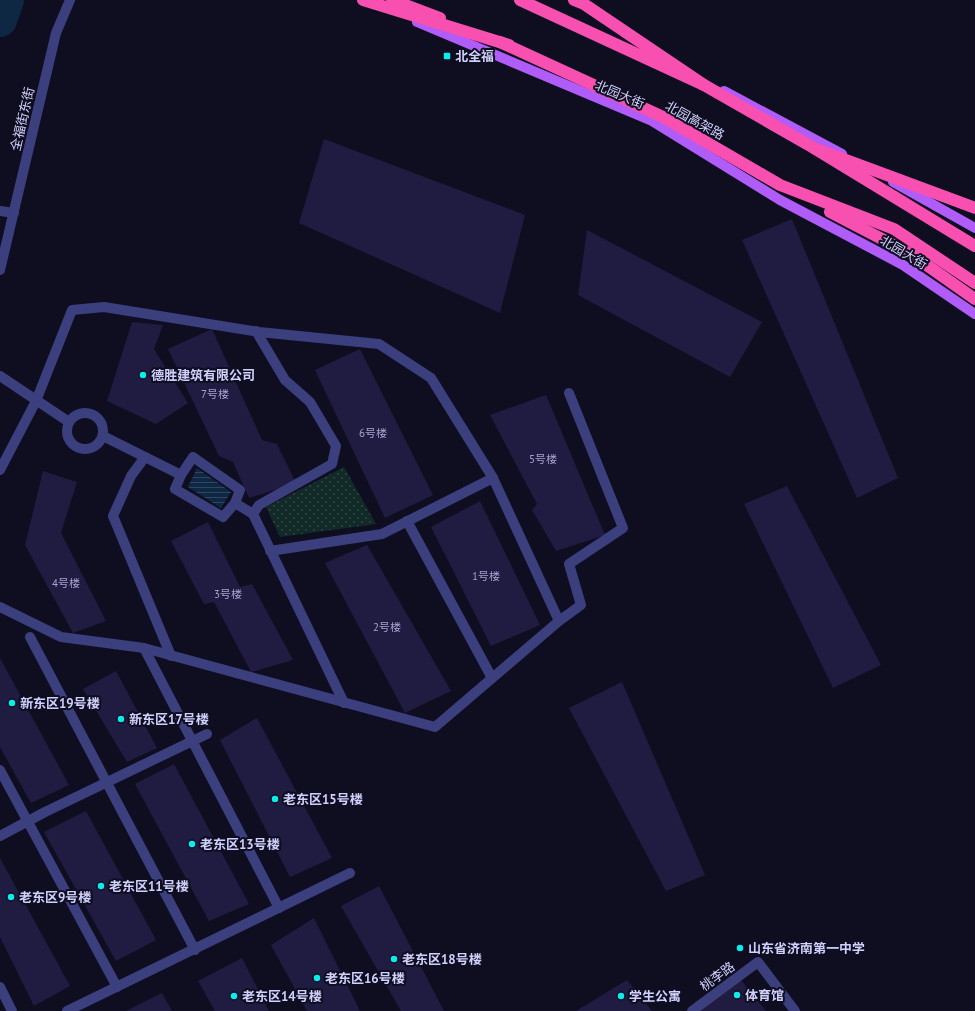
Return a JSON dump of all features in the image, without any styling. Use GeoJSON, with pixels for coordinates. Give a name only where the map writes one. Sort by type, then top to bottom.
{"type":"FeatureCollection","features":[{"type":"Feature","properties":{"kind":"highway"},"geometry":{"type":"LineString","coordinates":[[364,0],[509,45]]}},
{"type":"Feature","properties":{"kind":"highway","name":"北园高架路"},"geometry":{"type":"LineString","coordinates":[[392,0],[509,45],[663,117],[780,185],[894,229],[975,283]]}},
{"type":"Feature","properties":{"kind":"highway"},"geometry":{"type":"LineString","coordinates":[[520,0],[704,85]]}},
{"type":"Feature","properties":{"kind":"highway"},"geometry":{"type":"LineString","coordinates":[[574,0],[584,4],[704,85],[814,148],[975,246]]}},
{"type":"Feature","properties":{"kind":"highway"},"geometry":{"type":"LineString","coordinates":[[814,148],[975,208]]}},
{"type":"Feature","properties":{"kind":"highway"},"geometry":{"type":"LineString","coordinates":[[780,185],[911,254],[975,299]]}},
{"type":"Feature","properties":{"kind":"main road","name":"北园大街"},"geometry":{"type":"LineString","coordinates":[[364,0],[652,121],[780,200],[903,265],[975,314]]}},
{"type":"Feature","properties":{"kind":"main road"},"geometry":{"type":"LineString","coordinates":[[532,0],[741,99],[975,228]]}},
{"type":"Feature","properties":{"kind":"street","name":"全福街东街"},"geometry":{"type":"LineString","coordinates":[[0,270],[56,32],[70,0]]}},
{"type":"Feature","properties":{"kind":"street"},"geometry":{"type":"LineString","coordinates":[[0,211],[14,213]]}},
{"type":"Feature","properties":{"kind":"street"},"geometry":{"type":"LineString","coordinates":[[0,470],[36,401],[72,310],[104,307],[256,332],[379,344],[431,378],[493,478],[559,621]]}},
{"type":"Feature","properties":{"kind":"street"},"geometry":{"type":"LineString","coordinates":[[252,514],[259,505],[332,464],[336,446],[310,402],[285,380],[256,332]]}},
{"type":"Feature","properties":{"kind":"street"},"geometry":{"type":"LineString","coordinates":[[0,376],[69,422]]}},
{"type":"Feature","properties":{"kind":"street"},"geometry":{"type":"LineString","coordinates":[[0,607],[61,637],[144,648],[435,727],[559,621],[581,605],[569,564],[623,528],[569,393]]}},
{"type":"Feature","properties":{"kind":"street"},"geometry":{"type":"LineString","coordinates":[[89,413],[99,419],[102,425],[103,436],[96,446],[90,449],[78,448],[72,445],[67,434],[69,422],[77,414],[89,413]]}},
{"type":"Feature","properties":{"kind":"street"},"geometry":{"type":"LineString","coordinates":[[103,436],[181,475]]}},
{"type":"Feature","properties":{"kind":"street"},"geometry":{"type":"LineString","coordinates":[[145,457],[131,476],[113,516],[171,656]]}},
{"type":"Feature","properties":{"kind":"street"},"geometry":{"type":"LineString","coordinates":[[193,457],[240,490],[235,503],[223,517],[175,489],[181,475],[193,457]]}},
{"type":"Feature","properties":{"kind":"street"},"geometry":{"type":"LineString","coordinates":[[270,551],[382,534],[493,478]]}},
{"type":"Feature","properties":{"kind":"street"},"geometry":{"type":"LineString","coordinates":[[235,503],[252,514],[344,703]]}},
{"type":"Feature","properties":{"kind":"street"},"geometry":{"type":"LineString","coordinates":[[407,521],[492,678]]}},
{"type":"Feature","properties":{"kind":"street"},"geometry":{"type":"LineString","coordinates":[[30,637],[195,950]]}},
{"type":"Feature","properties":{"kind":"street"},"geometry":{"type":"LineString","coordinates":[[144,648],[279,908]]}},
{"type":"Feature","properties":{"kind":"street"},"geometry":{"type":"LineString","coordinates":[[0,836],[207,734]]}},
{"type":"Feature","properties":{"kind":"street"},"geometry":{"type":"LineString","coordinates":[[0,770],[117,987]]}},
{"type":"Feature","properties":{"kind":"street"},"geometry":{"type":"LineString","coordinates":[[67,1011],[195,950],[350,873]]}},
{"type":"Feature","properties":{"kind":"street","name":"桃李路"},"geometry":{"type":"LineString","coordinates":[[692,1011],[758,962],[795,1011]]}},
{"type":"Feature","properties":{"kind":"street"},"geometry":{"type":"LineString","coordinates":[[0,987],[12,1011]]}},
{"type":"Feature","properties":{"kind":"green space"},"geometry":{"type":"Polygon","coordinates":[[[344,467],[376,524],[280,537],[266,507],[344,467]]]}},
{"type":"Feature","properties":{"kind":"water"},"geometry":{"type":"Polygon","coordinates":[[[197,468],[231,492],[221,508],[188,487],[197,468]]]}},
{"type":"Feature","properties":{"kind":"building"},"geometry":{"type":"Polygon","coordinates":[[[324,139],[525,215],[500,313],[299,223],[324,139]]]}},
{"type":"Feature","properties":{"kind":"building"},"geometry":{"type":"Polygon","coordinates":[[[792,219],[898,478],[857,498],[742,240],[792,219]]]}},
{"type":"Feature","properties":{"kind":"building"},"geometry":{"type":"Polygon","coordinates":[[[587,230],[762,322],[730,377],[578,295],[587,230]]]}},
{"type":"Feature","properties":{"kind":"building","name":"德胜建筑有限公司"},"geometry":{"type":"Polygon","coordinates":[[[132,322],[163,325],[154,349],[188,403],[156,424],[107,401],[132,322]]]}},
{"type":"Feature","properties":{"kind":"building"},"geometry":{"type":"Polygon","coordinates":[[[212,329],[262,440],[277,444],[296,483],[249,498],[233,462],[219,456],[168,349],[212,329]]]}},
{"type":"Feature","properties":{"kind":"building"},"geometry":{"type":"Polygon","coordinates":[[[360,349],[433,495],[385,518],[315,370],[360,349]]]}},
{"type":"Feature","properties":{"kind":"building"},"geometry":{"type":"Polygon","coordinates":[[[546,395],[605,535],[556,551],[532,510],[537,504],[490,415],[546,395]]]}},
{"type":"Feature","properties":{"kind":"building"},"geometry":{"type":"Polygon","coordinates":[[[43,471],[77,482],[61,533],[106,621],[73,633],[25,545],[43,471]]]}},
{"type":"Feature","properties":{"kind":"building"},"geometry":{"type":"Polygon","coordinates":[[[787,486],[881,665],[833,688],[744,504],[787,486]]]}},
{"type":"Feature","properties":{"kind":"building"},"geometry":{"type":"Polygon","coordinates":[[[480,501],[540,625],[491,646],[431,527],[480,501]]]}},
{"type":"Feature","properties":{"kind":"building"},"geometry":{"type":"Polygon","coordinates":[[[208,522],[240,587],[252,584],[293,660],[251,672],[214,602],[204,604],[171,541],[208,522]]]}},
{"type":"Feature","properties":{"kind":"building"},"geometry":{"type":"Polygon","coordinates":[[[367,545],[451,691],[405,713],[325,563],[367,545]]]}},
{"type":"Feature","properties":{"kind":"building","name":"新东区19号楼"},"geometry":{"type":"Polygon","coordinates":[[[0,658],[69,785],[31,803],[0,747],[0,658]]]}},
{"type":"Feature","properties":{"kind":"building","name":"新东区17号楼"},"geometry":{"type":"Polygon","coordinates":[[[116,671],[157,748],[127,762],[83,689],[116,671]]]}},
{"type":"Feature","properties":{"kind":"building"},"geometry":{"type":"Polygon","coordinates":[[[622,682],[705,875],[666,891],[569,708],[622,682]]]}},
{"type":"Feature","properties":{"kind":"building","name":"老东区15号楼"},"geometry":{"type":"Polygon","coordinates":[[[257,718],[332,858],[290,877],[220,740],[257,718]]]}},
{"type":"Feature","properties":{"kind":"building","name":"老东区13号楼"},"geometry":{"type":"Polygon","coordinates":[[[174,764],[249,904],[209,921],[135,784],[174,764]]]}},
{"type":"Feature","properties":{"kind":"building","name":"老东区11号楼"},"geometry":{"type":"Polygon","coordinates":[[[86,811],[156,940],[116,961],[44,832],[86,811]]]}},
{"type":"Feature","properties":{"kind":"building","name":"老东区9号楼"},"geometry":{"type":"Polygon","coordinates":[[[0,858],[70,986],[34,1006],[0,937],[0,858]]]}},
{"type":"Feature","properties":{"kind":"building","name":"老东区18号楼"},"geometry":{"type":"Polygon","coordinates":[[[379,886],[444,1011],[401,1011],[341,906],[379,886]]]}},
{"type":"Feature","properties":{"kind":"building","name":"老东区16号楼"},"geometry":{"type":"Polygon","coordinates":[[[314,918],[360,1011],[307,1011],[271,945],[314,918]]]}},
{"type":"Feature","properties":{"kind":"building","name":"老东区14号楼"},"geometry":{"type":"Polygon","coordinates":[[[242,958],[269,1011],[215,1011],[198,981],[242,958]]]}},
{"type":"Feature","properties":{"kind":"building","name":"学生公寓"},"geometry":{"type":"Polygon","coordinates":[[[627,980],[652,1011],[576,1011],[627,980]]]}},
{"type":"Feature","properties":{"kind":"building","name":"体育馆"},"geometry":{"type":"Polygon","coordinates":[[[741,980],[766,1011],[700,1011],[741,980]]]}},
{"type":"Feature","properties":{"kind":"building"},"geometry":{"type":"Polygon","coordinates":[[[162,993],[172,1011],[126,1011],[162,993]]]}},
{"type":"Feature","properties":{"kind":"waterway"},"geometry":{"type":"LineString","coordinates":[[0,20],[7,0]]}},
{"type":"Feature","properties":{"kind":"place","name":"北全福"},"geometry":{"type":"Point","coordinates":[447,56]}},
{"type":"Feature","properties":{"kind":"place","name":"德胜建筑有限公司"},"geometry":{"type":"Point","coordinates":[143,375]}},
{"type":"Feature","properties":{"kind":"place","name":"新东区19号楼"},"geometry":{"type":"Point","coordinates":[12,703]}},
{"type":"Feature","properties":{"kind":"place","name":"新东区17号楼"},"geometry":{"type":"Point","coordinates":[121,719]}},
{"type":"Feature","properties":{"kind":"place","name":"老东区15号楼"},"geometry":{"type":"Point","coordinates":[275,799]}},
{"type":"Feature","properties":{"kind":"place","name":"老东区13号楼"},"geometry":{"type":"Point","coordinates":[192,844]}},
{"type":"Feature","properties":{"kind":"place","name":"老东区11号楼"},"geometry":{"type":"Point","coordinates":[101,886]}},
{"type":"Feature","properties":{"kind":"place","name":"老东区9号楼"},"geometry":{"type":"Point","coordinates":[11,897]}},
{"type":"Feature","properties":{"kind":"place","name":"山东省济南第一中学"},"geometry":{"type":"Point","coordinates":[740,948]}},
{"type":"Feature","properties":{"kind":"place","name":"老东区18号楼"},"geometry":{"type":"Point","coordinates":[394,959]}},
{"type":"Feature","properties":{"kind":"place","name":"老东区16号楼"},"geometry":{"type":"Point","coordinates":[317,978]}},
{"type":"Feature","properties":{"kind":"place","name":"体育馆"},"geometry":{"type":"Point","coordinates":[737,995]}},
{"type":"Feature","properties":{"kind":"place","name":"老东区14号楼"},"geometry":{"type":"Point","coordinates":[234,996]}},
{"type":"Feature","properties":{"kind":"place","name":"学生公寓"},"geometry":{"type":"Point","coordinates":[621,996]}}]}
